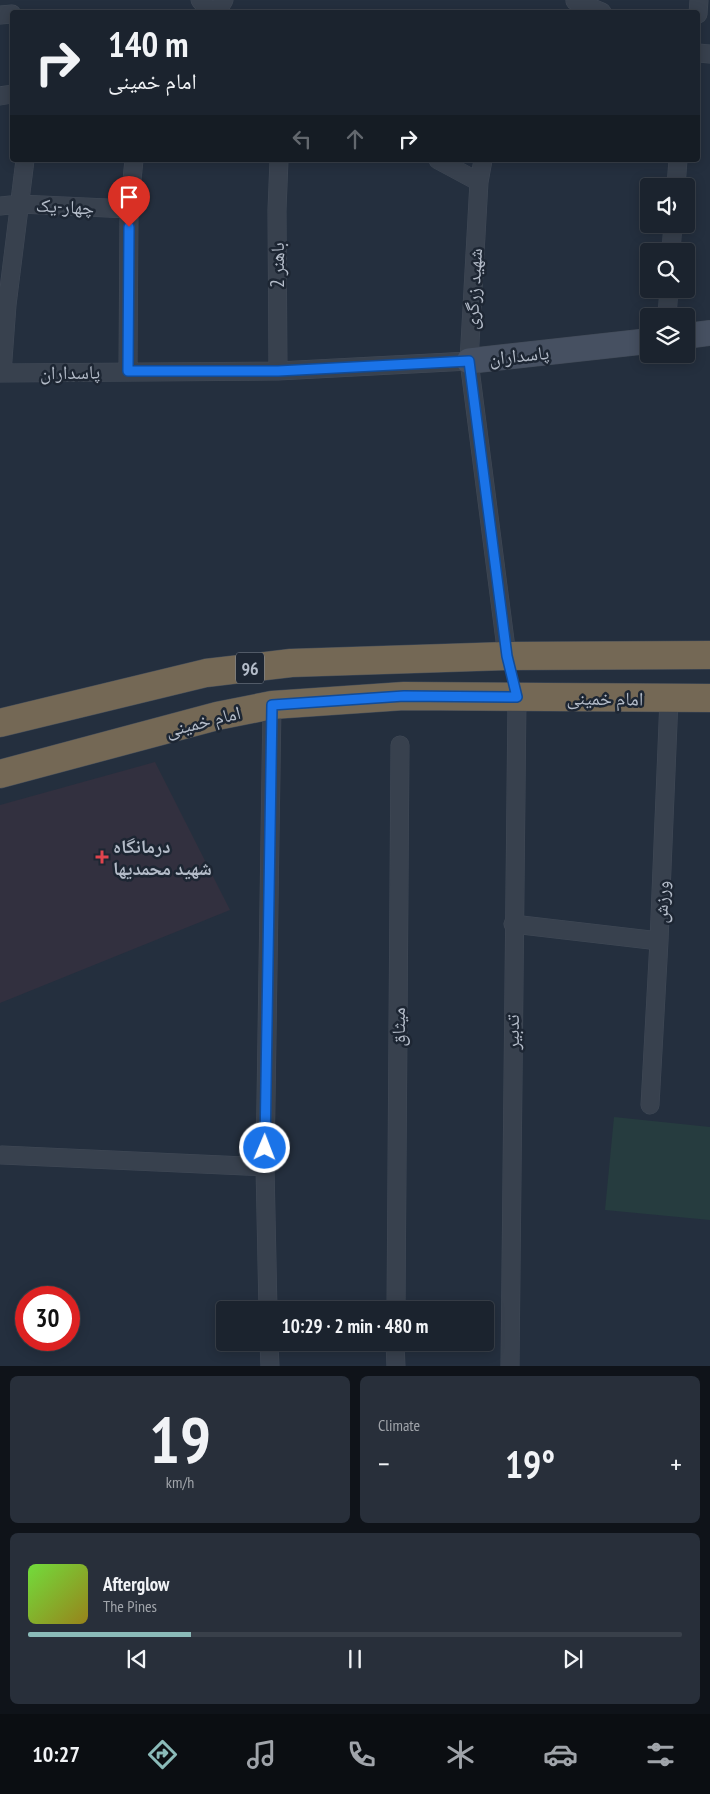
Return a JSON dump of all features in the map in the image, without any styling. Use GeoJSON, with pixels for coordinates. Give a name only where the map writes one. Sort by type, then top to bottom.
{"type":"FeatureCollection","features":[{"type":"Feature","properties":{"kind":"highway","name":"96"},"geometry":{"type":"LineString","coordinates":[[0,723],[206,673],[291,664],[507,656],[710,655]]}},
{"type":"Feature","properties":{"kind":"highway"},"geometry":{"type":"LineString","coordinates":[[507,656],[517,697]]}},
{"type":"Feature","properties":{"kind":"highway","name":"امام خمینی"},"geometry":{"type":"LineString","coordinates":[[0,774],[216,716],[272,705],[404,696],[710,698]]}},
{"type":"Feature","properties":{"kind":"street"},"geometry":{"type":"LineString","coordinates":[[200,0],[209,10]]}},
{"type":"Feature","properties":{"kind":"street"},"geometry":{"type":"LineString","coordinates":[[575,0],[598,10]]}},
{"type":"Feature","properties":{"kind":"street"},"geometry":{"type":"LineString","coordinates":[[1,373],[6,306],[24,162]]}},
{"type":"Feature","properties":{"kind":"street"},"geometry":{"type":"LineString","coordinates":[[128,371],[130,210],[134,162]]}},
{"type":"Feature","properties":{"kind":"street","name":"باهنر 2"},"geometry":{"type":"LineString","coordinates":[[278,371],[277,210],[279,162]]}},
{"type":"Feature","properties":{"kind":"street"},"geometry":{"type":"LineString","coordinates":[[442,162],[479,182]]}},
{"type":"Feature","properties":{"kind":"street","name":"شهید زرگری"},"geometry":{"type":"LineString","coordinates":[[483,162],[479,182],[469,361],[507,656]]}},
{"type":"Feature","properties":{"kind":"street"},"geometry":{"type":"LineString","coordinates":[[677,178],[678,162]]}},
{"type":"Feature","properties":{"kind":"street","name":"چهار-یک"},"geometry":{"type":"LineString","coordinates":[[0,206],[20,204],[130,210]]}},
{"type":"Feature","properties":{"kind":"street"},"geometry":{"type":"LineString","coordinates":[[695,335],[710,334]]}},
{"type":"Feature","properties":{"kind":"street","name":"پاسداران"},"geometry":{"type":"LineString","coordinates":[[1,373],[278,371],[469,361],[640,342]]}},
{"type":"Feature","properties":{"kind":"street","name":"تدبیر"},"geometry":{"type":"LineString","coordinates":[[510,1366],[513,924],[517,697]]}},
{"type":"Feature","properties":{"kind":"street","name":"ورزش"},"geometry":{"type":"LineString","coordinates":[[650,1105],[669,699]]}},
{"type":"Feature","properties":{"kind":"street"},"geometry":{"type":"LineString","coordinates":[[268,1301],[264,1167],[272,705]]}},
{"type":"Feature","properties":{"kind":"street","name":"میثاق"},"geometry":{"type":"LineString","coordinates":[[396,1301],[400,745]]}},
{"type":"Feature","properties":{"kind":"street"},"geometry":{"type":"LineString","coordinates":[[513,924],[659,941]]}},
{"type":"Feature","properties":{"kind":"street"},"geometry":{"type":"LineString","coordinates":[[2,1155],[264,1167]]}},
{"type":"Feature","properties":{"kind":"street"},"geometry":{"type":"LineString","coordinates":[[269,1351],[270,1366]]}},
{"type":"Feature","properties":{"kind":"street"},"geometry":{"type":"LineString","coordinates":[[395,1351],[396,1366]]}},
{"type":"Feature","properties":{"kind":"shaded area","name":"درمانگاه شهید محمدیها"},"geometry":{"type":"Polygon","coordinates":[[[155,762],[230,910],[0,1003],[0,805],[155,762]]]}},
{"type":"Feature","properties":{"kind":"green space"},"geometry":{"type":"Polygon","coordinates":[[[614,1117],[710,1127],[710,1220],[605,1210],[614,1117]]]}},
{"type":"Feature","properties":{"kind":"place","name":"درمانگاه شهید محمدیها"},"geometry":{"type":"Point","coordinates":[102,857]}},
{"type":"Feature","properties":{"kind":"route"},"geometry":{"type":"LineString","coordinates":[[129,227],[128,371],[278,371],[469,361],[507,656],[517,697],[404,696],[272,705],[265,1148]]}}]}
